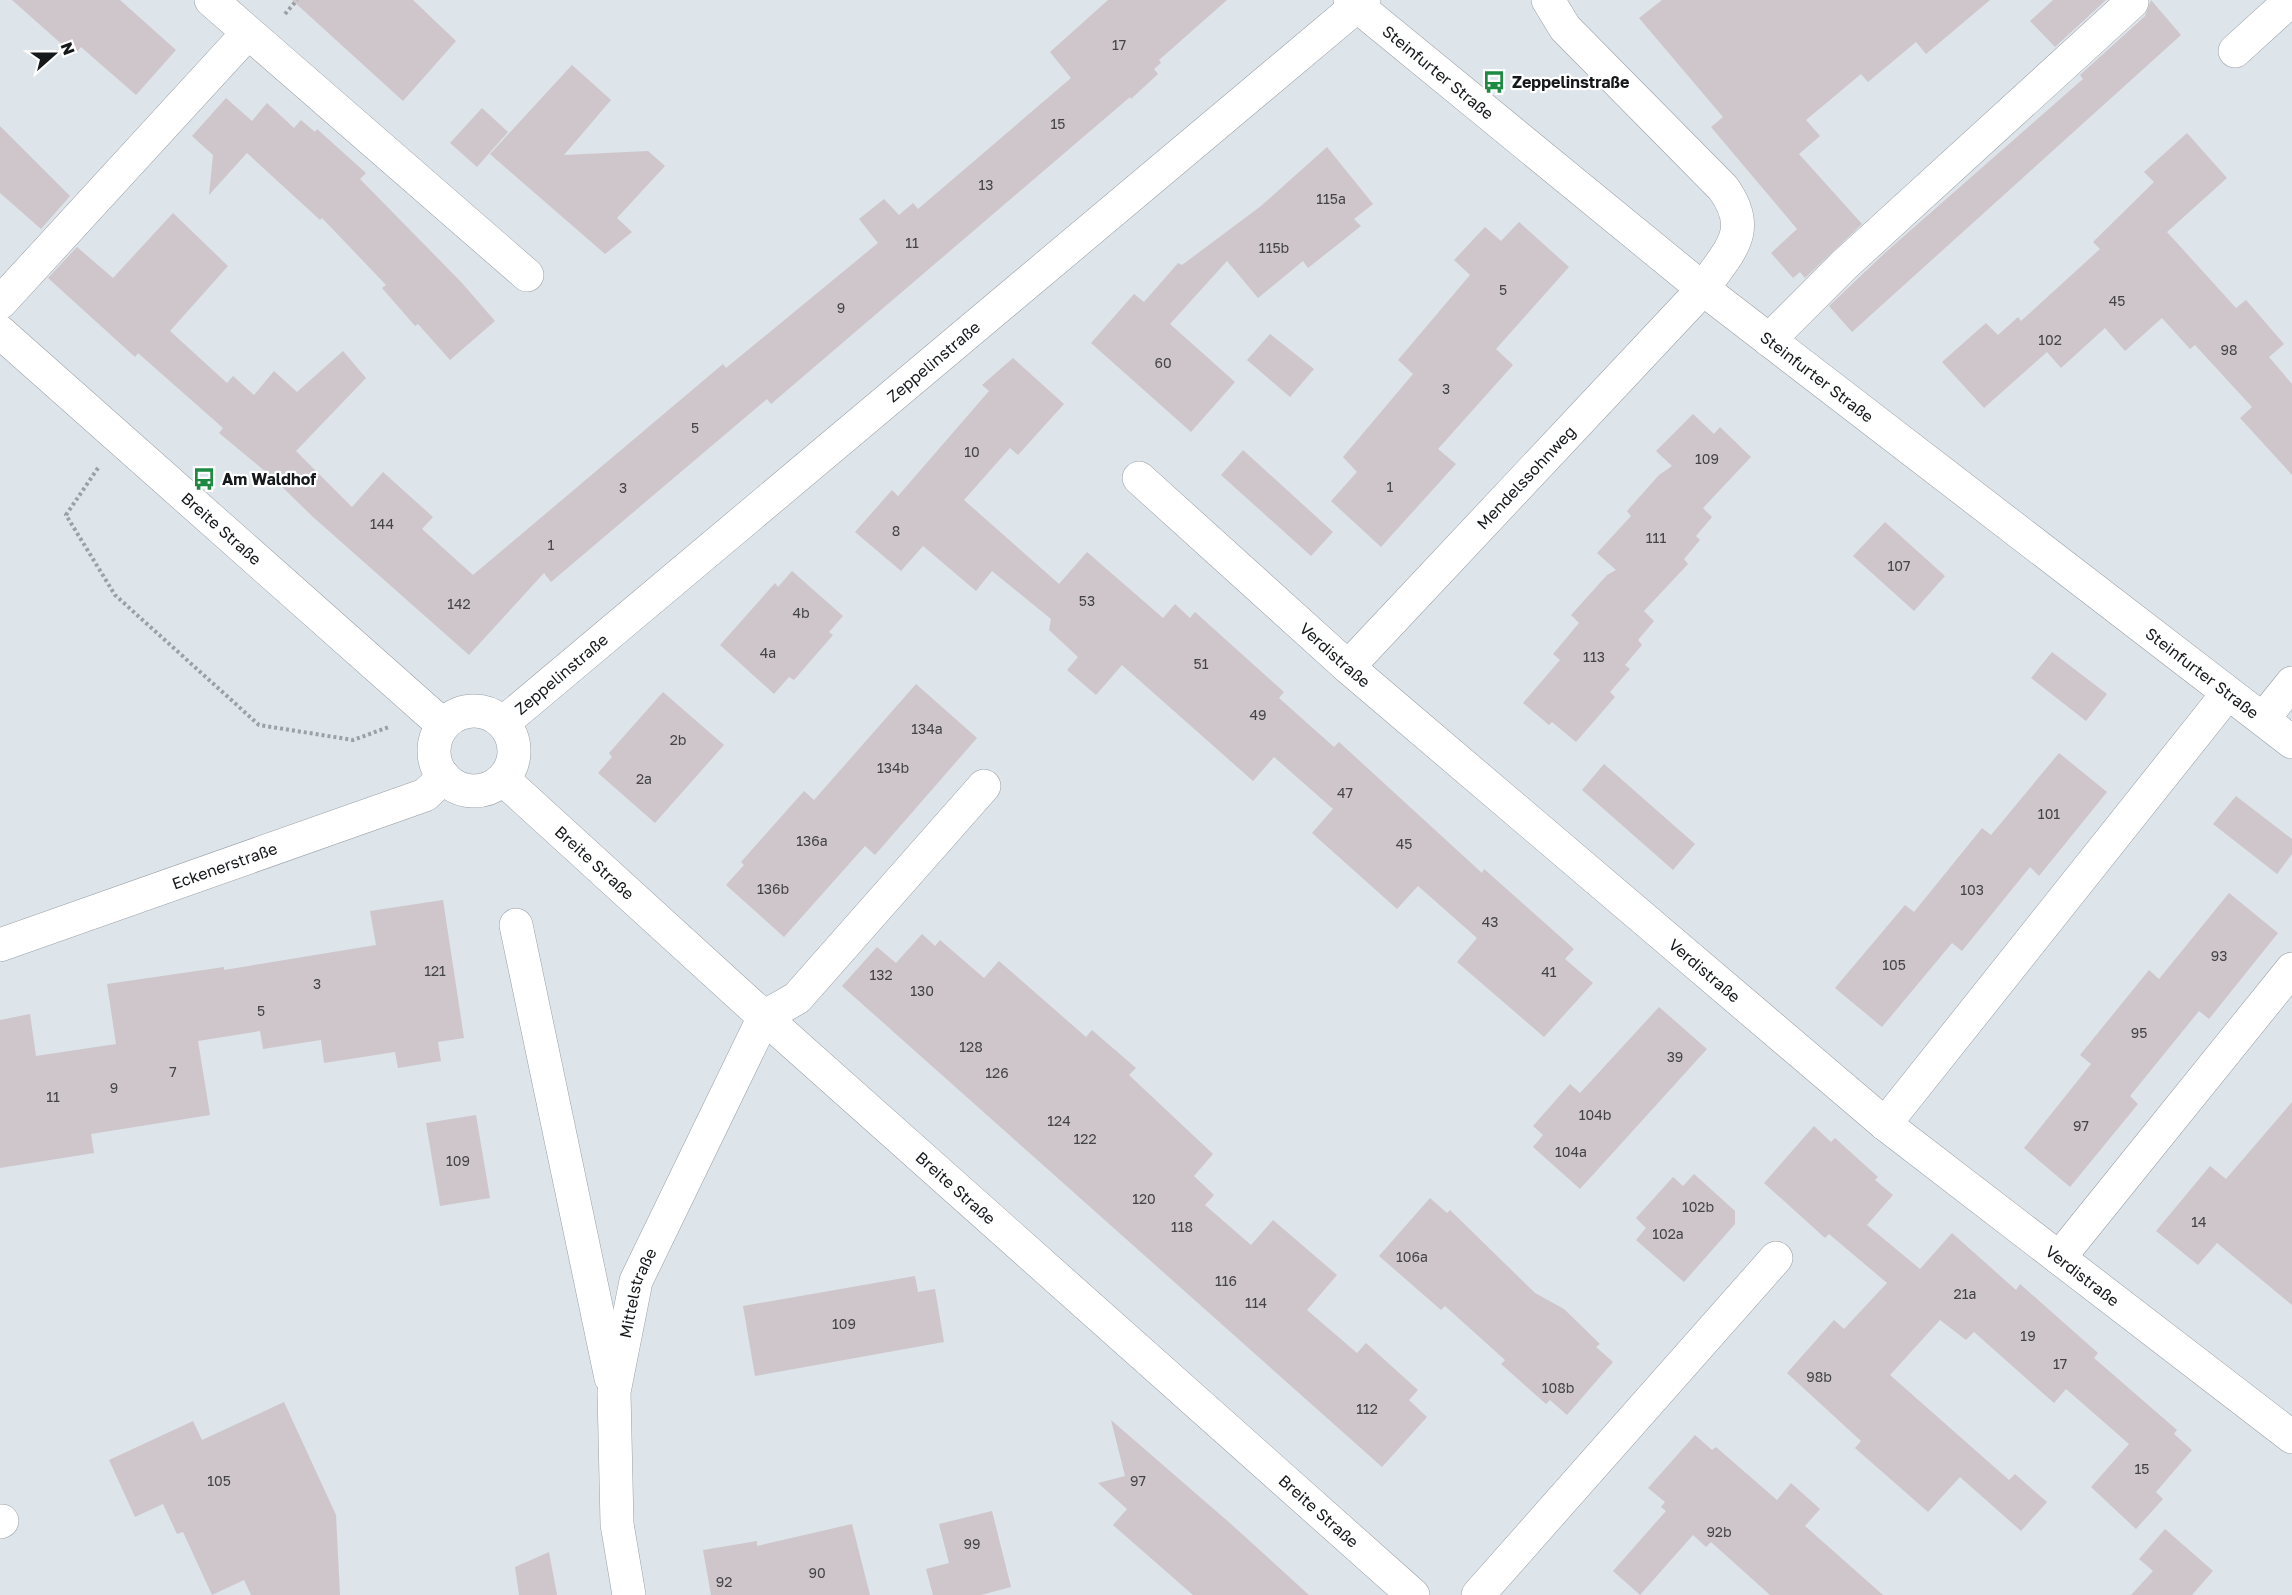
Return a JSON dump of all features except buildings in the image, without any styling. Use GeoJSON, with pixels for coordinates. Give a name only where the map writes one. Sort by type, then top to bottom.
{"type":"FeatureCollection","features":[{"type":"Feature","properties":{"kind":"street"},"geometry":{"type":"LineString","coordinates":[[211,0],[527,274]]}},
{"type":"Feature","properties":{"kind":"street","name":"Mendelssohnweg"},"geometry":{"type":"LineString","coordinates":[[1348,667],[1703,289],[1736,239],[1739,219],[1734,204],[1723,189],[1565,28],[1548,0]]}},
{"type":"Feature","properties":{"kind":"street"},"geometry":{"type":"LineString","coordinates":[[2235,51],[2291,0]]}},
{"type":"Feature","properties":{"kind":"street","name":"Steinfurter Straße"},"geometry":{"type":"LineString","coordinates":[[1357,2],[1703,289],[2292,742]]}},
{"type":"Feature","properties":{"kind":"street","name":"Zeppelinstraße"},"geometry":{"type":"LineString","coordinates":[[502,723],[1357,2]]}},
{"type":"Feature","properties":{"kind":"street"},"geometry":{"type":"LineString","coordinates":[[1769,340],[1844,264],[2132,2]]}},
{"type":"Feature","properties":{"kind":"street"},"geometry":{"type":"LineString","coordinates":[[0,303],[248,34]]}},
{"type":"Feature","properties":{"kind":"street","name":"Breite Straße"},"geometry":{"type":"LineString","coordinates":[[0,332],[436,719]]}},
{"type":"Feature","properties":{"kind":"street","name":"Verdistraße"},"geometry":{"type":"LineString","coordinates":[[1139,478],[1348,667],[1885,1124],[2292,1437]]}},
{"type":"Feature","properties":{"kind":"street"},"geometry":{"type":"LineString","coordinates":[[2263,719],[2292,683]]}},
{"type":"Feature","properties":{"kind":"street"},"geometry":{"type":"LineString","coordinates":[[1885,1124],[2228,693]]}},
{"type":"Feature","properties":{"kind":"street"},"geometry":{"type":"LineString","coordinates":[[473,711],[489,714],[502,723],[511,736],[514,751],[511,766],[502,779],[489,788],[472,791],[456,787],[444,777],[436,765],[434,751],[436,719],[473,711]]}},
{"type":"Feature","properties":{"kind":"street","name":"Eckenerstraße"},"geometry":{"type":"LineString","coordinates":[[0,945],[425,795],[444,777]]}},
{"type":"Feature","properties":{"kind":"street","name":"Breite Straße"},"geometry":{"type":"LineString","coordinates":[[502,779],[764,1017],[1413,1595]]}},
{"type":"Feature","properties":{"kind":"street"},"geometry":{"type":"LineString","coordinates":[[764,1017],[797,998],[984,786]]}},
{"type":"Feature","properties":{"kind":"street"},"geometry":{"type":"LineString","coordinates":[[516,925],[614,1392]]}},
{"type":"Feature","properties":{"kind":"street"},"geometry":{"type":"LineString","coordinates":[[2059,1258],[2292,969]]}},
{"type":"Feature","properties":{"kind":"street","name":"Mittelstraße"},"geometry":{"type":"LineString","coordinates":[[629,1595],[617,1524],[614,1392],[636,1281],[764,1017]]}},
{"type":"Feature","properties":{"kind":"street"},"geometry":{"type":"LineString","coordinates":[[1478,1595],[1776,1258]]}},
{"type":"Feature","properties":{"kind":"path"},"geometry":{"type":"LineString","coordinates":[[119,439],[66,515],[116,595],[259,725],[354,740],[436,719]]}},
{"type":"Feature","properties":{"kind":"place","name":"Zeppelinstraße"},"geometry":{"type":"Point","coordinates":[1494,82]}},
{"type":"Feature","properties":{"kind":"place","name":"Am Waldhof"},"geometry":{"type":"Point","coordinates":[204,479]}}]}
